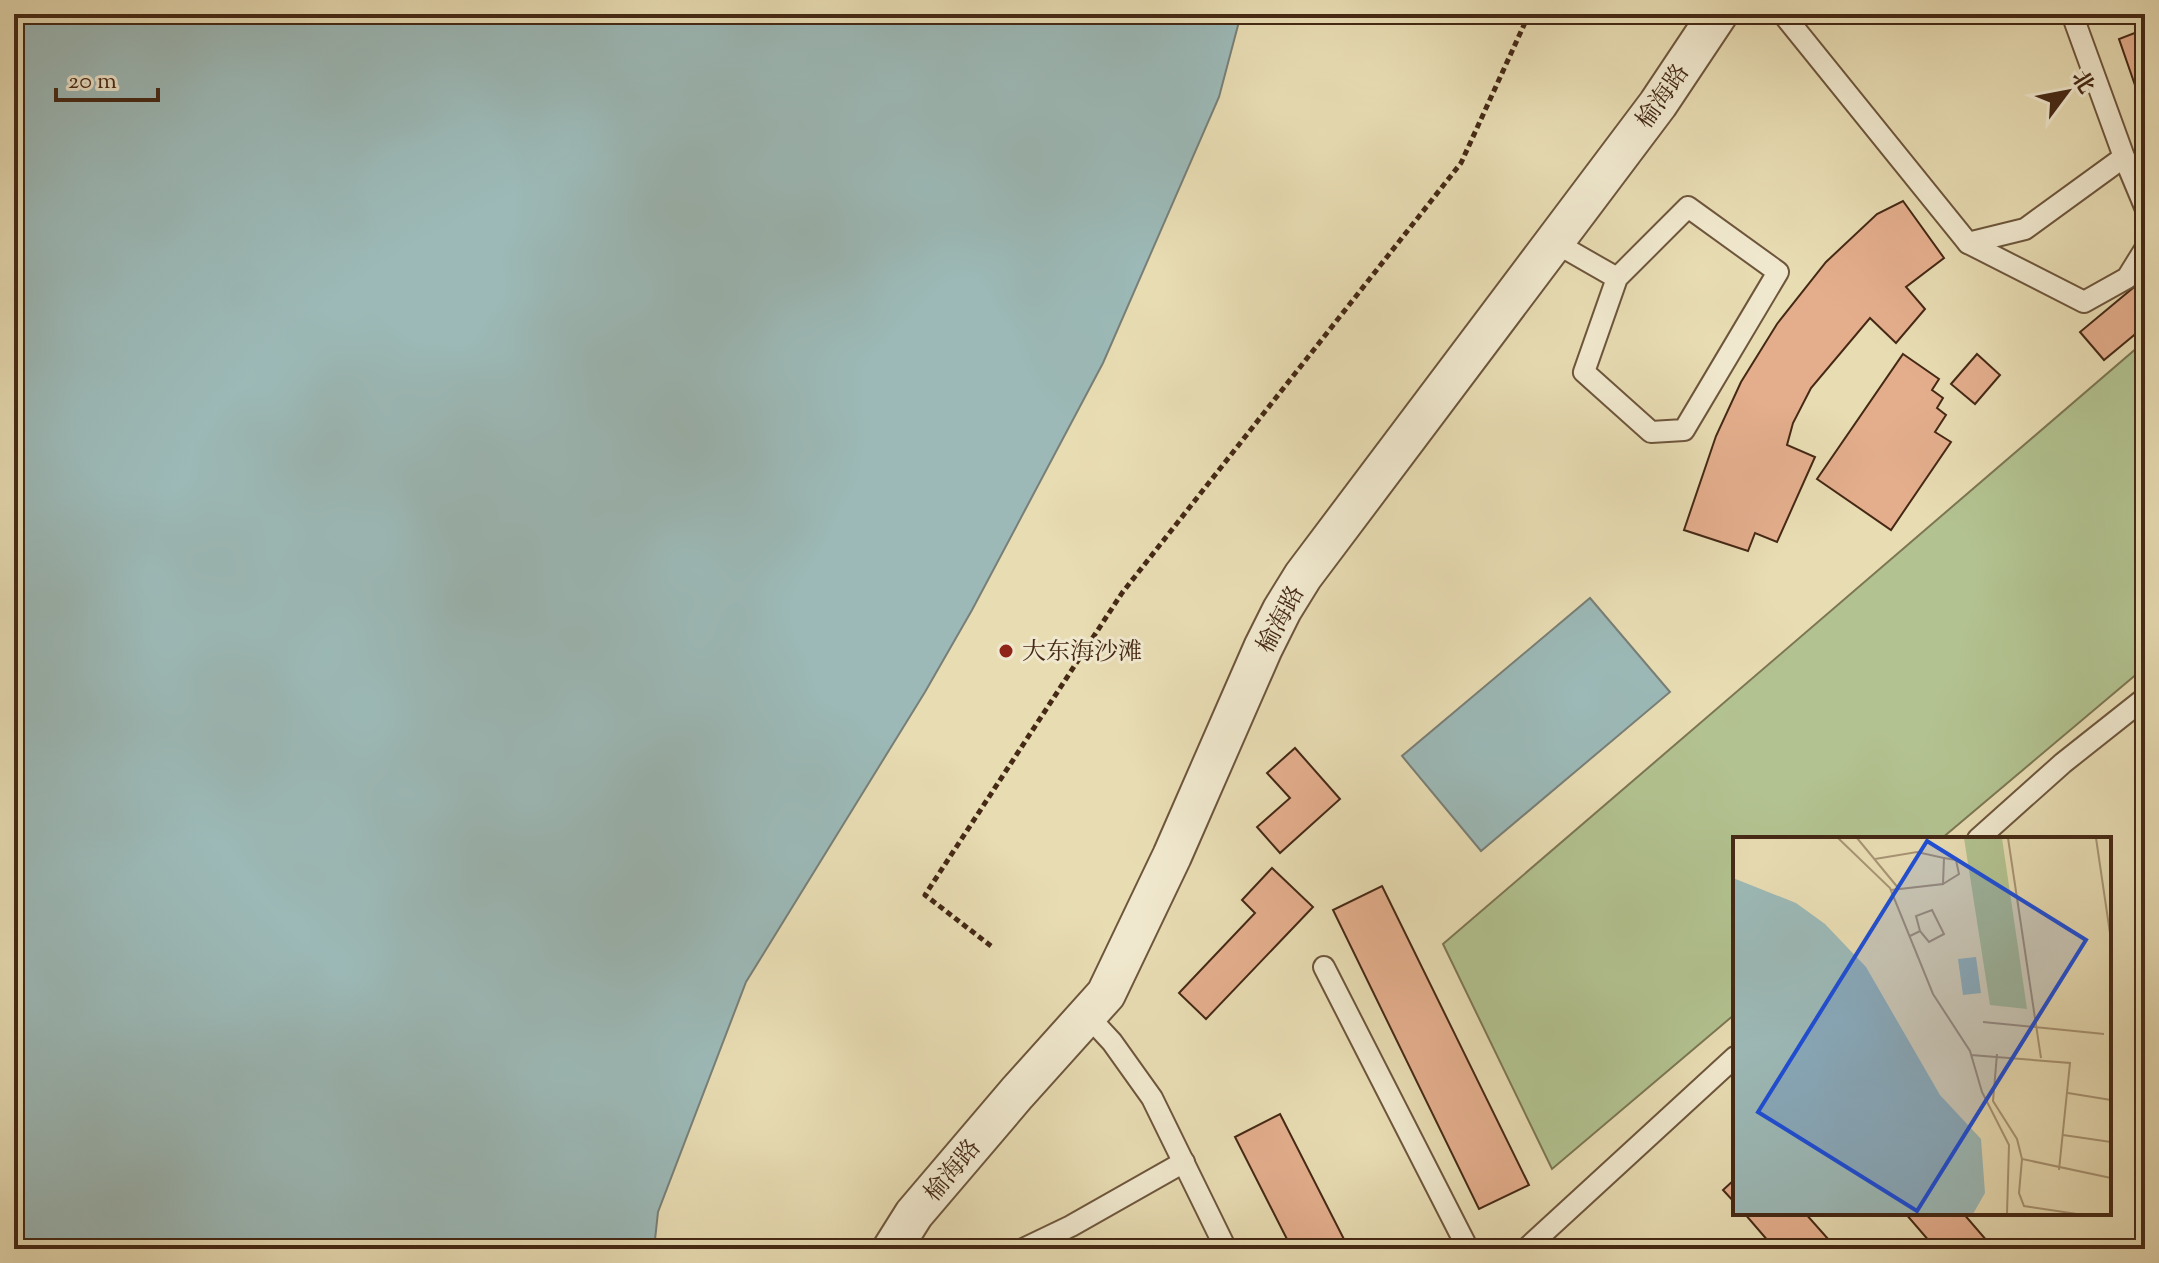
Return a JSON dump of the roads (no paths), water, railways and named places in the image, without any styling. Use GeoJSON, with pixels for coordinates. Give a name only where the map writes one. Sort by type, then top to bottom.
{"type":"FeatureCollection","features":[{"type":"Feature","properties":{"kind":"street","name":"榆海路"},"geometry":{"type":"LineString","coordinates":[[892,1249],[914,1214],[1106,994],[1172,856],[1263,648],[1303,576],[1658,104],[1718,14]]}},
{"type":"Feature","properties":{"kind":"lane"},"geometry":{"type":"LineString","coordinates":[[1783,14],[1968,243],[2084,302],[2127,278],[2145,249]]}},
{"type":"Feature","properties":{"kind":"lane"},"geometry":{"type":"LineString","coordinates":[[2072,14],[2145,207]]}},
{"type":"Feature","properties":{"kind":"lane"},"geometry":{"type":"LineString","coordinates":[[1968,243],[2025,229],[2124,157]]}},
{"type":"Feature","properties":{"kind":"lane"},"geometry":{"type":"LineString","coordinates":[[1688,207],[1778,272],[1684,430],[1651,432],[1584,372],[1617,278],[1688,207]]}},
{"type":"Feature","properties":{"kind":"lane"},"geometry":{"type":"LineString","coordinates":[[1554,242],[1617,278]]}},
{"type":"Feature","properties":{"kind":"lane"},"geometry":{"type":"LineString","coordinates":[[1980,837],[2063,763],[2145,698]]}},
{"type":"Feature","properties":{"kind":"lane"},"geometry":{"type":"LineString","coordinates":[[1324,967],[1468,1249]]}},
{"type":"Feature","properties":{"kind":"lane"},"geometry":{"type":"LineString","coordinates":[[1087,1015],[1112,1042],[1152,1098],[1226,1249]]}},
{"type":"Feature","properties":{"kind":"lane"},"geometry":{"type":"LineString","coordinates":[[1526,1249],[1733,1059]]}},
{"type":"Feature","properties":{"kind":"lane"},"geometry":{"type":"LineString","coordinates":[[1023,1249],[1071,1226],[1184,1162]]}},
{"type":"Feature","properties":{"kind":"water"},"geometry":{"type":"Polygon","coordinates":[[[14,14],[1241,14],[1219,97],[1103,363],[925,692],[746,982],[658,1212],[654,1249],[14,1249],[14,14]]]}},
{"type":"Feature","properties":{"kind":"water"},"geometry":{"type":"Polygon","coordinates":[[[1590,598],[1670,692],[1481,851],[1402,756],[1590,598]]]}},
{"type":"Feature","properties":{"kind":"place","name":"大东海沙滩"},"geometry":{"type":"Point","coordinates":[1006,651]}}]}
